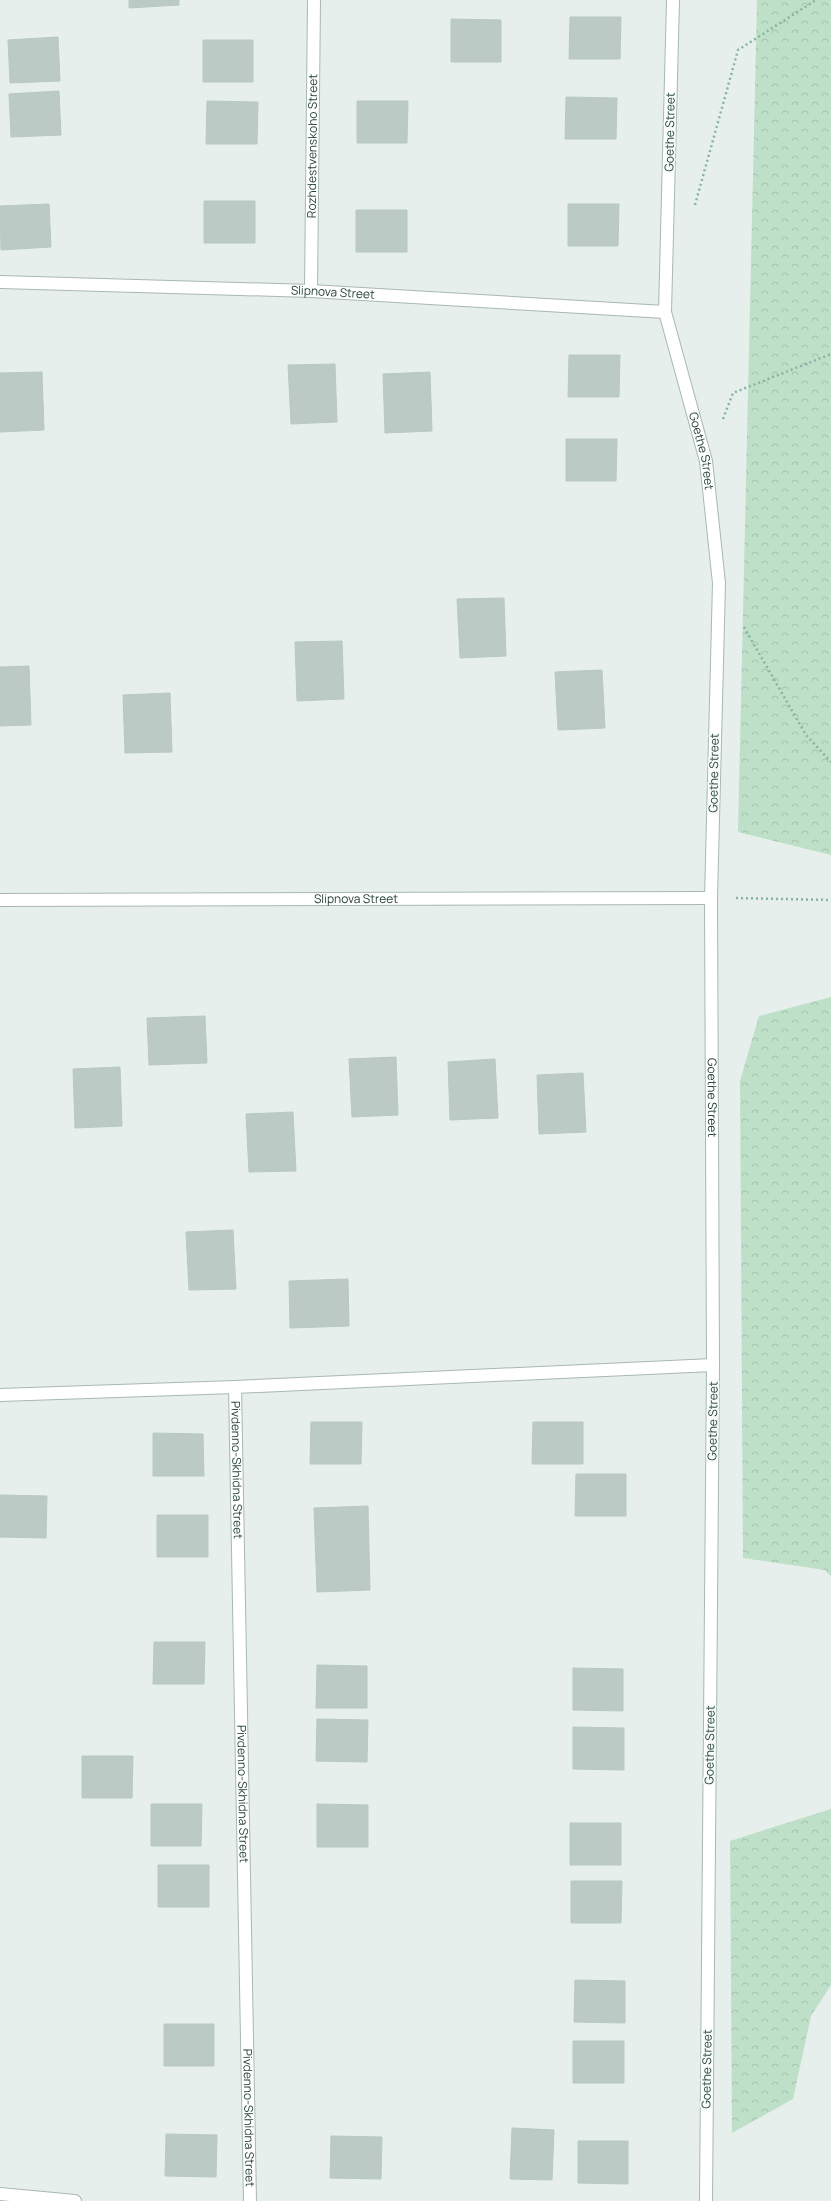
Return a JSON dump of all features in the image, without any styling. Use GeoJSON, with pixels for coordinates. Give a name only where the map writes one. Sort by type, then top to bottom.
{"type":"FeatureCollection","features":[{"type":"Feature","properties":{"kind":"street","name":"Rozhdestvenskoho Street"},"geometry":{"type":"LineString","coordinates":[[311,291],[314,0]]}},
{"type":"Feature","properties":{"kind":"street","name":"Goethe Street"},"geometry":{"type":"LineString","coordinates":[[673,0],[665,312],[706,461],[719,583],[711,898],[713,1364],[706,2201]]}},
{"type":"Feature","properties":{"kind":"street","name":"Slipnova Street"},"geometry":{"type":"LineString","coordinates":[[0,282],[311,291],[665,312]]}},
{"type":"Feature","properties":{"kind":"street","name":"Slipnova Street"},"geometry":{"type":"LineString","coordinates":[[0,900],[711,898]]}},
{"type":"Feature","properties":{"kind":"street"},"geometry":{"type":"LineString","coordinates":[[0,1395],[235,1387],[713,1364]]}},
{"type":"Feature","properties":{"kind":"street","name":"Pivdenno-Skhidna Street"},"geometry":{"type":"LineString","coordinates":[[235,1387],[250,2201]]}},
{"type":"Feature","properties":{"kind":"street"},"geometry":{"type":"LineString","coordinates":[[0,2194],[75,2201]]}},
{"type":"Feature","properties":{"kind":"path"},"geometry":{"type":"LineString","coordinates":[[695,207],[738,50],[816,0]]}},
{"type":"Feature","properties":{"kind":"path"},"geometry":{"type":"LineString","coordinates":[[722,420],[733,393],[831,354]]}},
{"type":"Feature","properties":{"kind":"path"},"geometry":{"type":"LineString","coordinates":[[744,626],[806,735],[831,762]]}},
{"type":"Feature","properties":{"kind":"path"},"geometry":{"type":"LineString","coordinates":[[711,898],[831,900]]}},
{"type":"Feature","properties":{"kind":"green space"},"geometry":{"type":"Polygon","coordinates":[[[757,0],[831,0],[831,855],[738,832],[757,0]]]}},
{"type":"Feature","properties":{"kind":"green space"},"geometry":{"type":"Polygon","coordinates":[[[831,997],[831,1576],[825,1570],[743,1558],[740,1081],[759,1016],[831,997]]]}},
{"type":"Feature","properties":{"kind":"green space"},"geometry":{"type":"Polygon","coordinates":[[[831,1809],[831,1985],[811,2016],[793,2099],[732,2133],[730,1841],[831,1809]]]}},
{"type":"Feature","properties":{"kind":"building"},"geometry":{"type":"Polygon","coordinates":[[[129,0],[179,0],[179,5],[129,8],[129,0]]]}},
{"type":"Feature","properties":{"kind":"building"},"geometry":{"type":"Polygon","coordinates":[[[570,17],[621,17],[620,59],[569,59],[570,17]]]}},
{"type":"Feature","properties":{"kind":"building"},"geometry":{"type":"Polygon","coordinates":[[[451,19],[501,20],[501,62],[451,62],[451,19]]]}},
{"type":"Feature","properties":{"kind":"building"},"geometry":{"type":"Polygon","coordinates":[[[58,37],[60,81],[10,83],[8,40],[58,37]]]}},
{"type":"Feature","properties":{"kind":"building"},"geometry":{"type":"Polygon","coordinates":[[[203,40],[253,40],[253,82],[203,82],[203,40]]]}},
{"type":"Feature","properties":{"kind":"building"},"geometry":{"type":"Polygon","coordinates":[[[59,91],[61,135],[11,137],[9,94],[59,91]]]}},
{"type":"Feature","properties":{"kind":"building"},"geometry":{"type":"Polygon","coordinates":[[[566,97],[617,98],[616,139],[565,139],[566,97]]]}},
{"type":"Feature","properties":{"kind":"building"},"geometry":{"type":"Polygon","coordinates":[[[207,101],[258,102],[257,144],[206,144],[207,101]]]}},
{"type":"Feature","properties":{"kind":"building"},"geometry":{"type":"Polygon","coordinates":[[[357,101],[408,101],[407,143],[357,143],[357,101]]]}},
{"type":"Feature","properties":{"kind":"building"},"geometry":{"type":"Polygon","coordinates":[[[204,201],[255,201],[255,243],[204,243],[204,201]]]}},
{"type":"Feature","properties":{"kind":"building"},"geometry":{"type":"Polygon","coordinates":[[[49,204],[51,247],[1,250],[0,206],[49,204]]]}},
{"type":"Feature","properties":{"kind":"building"},"geometry":{"type":"Polygon","coordinates":[[[568,204],[619,204],[618,246],[568,246],[568,204]]]}},
{"type":"Feature","properties":{"kind":"building"},"geometry":{"type":"Polygon","coordinates":[[[356,210],[407,210],[407,252],[356,252],[356,210]]]}},
{"type":"Feature","properties":{"kind":"building"},"geometry":{"type":"Polygon","coordinates":[[[569,355],[620,355],[619,397],[568,397],[569,355]]]}},
{"type":"Feature","properties":{"kind":"building"},"geometry":{"type":"Polygon","coordinates":[[[335,364],[337,422],[291,424],[288,365],[335,364]]]}},
{"type":"Feature","properties":{"kind":"building"},"geometry":{"type":"Polygon","coordinates":[[[42,372],[44,430],[0,432],[0,373],[42,372]]]}},
{"type":"Feature","properties":{"kind":"building"},"geometry":{"type":"Polygon","coordinates":[[[430,372],[432,431],[385,433],[383,374],[430,372]]]}},
{"type":"Feature","properties":{"kind":"building"},"geometry":{"type":"Polygon","coordinates":[[[566,439],[617,439],[616,481],[566,481],[566,439]]]}},
{"type":"Feature","properties":{"kind":"building"},"geometry":{"type":"Polygon","coordinates":[[[504,598],[506,656],[460,658],[457,599],[504,598]]]}},
{"type":"Feature","properties":{"kind":"building"},"geometry":{"type":"Polygon","coordinates":[[[342,641],[344,699],[297,701],[295,642],[342,641]]]}},
{"type":"Feature","properties":{"kind":"building"},"geometry":{"type":"Polygon","coordinates":[[[29,666],[31,725],[0,726],[0,667],[29,666]]]}},
{"type":"Feature","properties":{"kind":"building"},"geometry":{"type":"Polygon","coordinates":[[[602,670],[605,728],[558,730],[555,672],[602,670]]]}},
{"type":"Feature","properties":{"kind":"building"},"geometry":{"type":"Polygon","coordinates":[[[170,693],[172,752],[125,753],[123,695],[170,693]]]}},
{"type":"Feature","properties":{"kind":"building"},"geometry":{"type":"Polygon","coordinates":[[[205,1016],[207,1063],[149,1065],[147,1018],[205,1016]]]}},
{"type":"Feature","properties":{"kind":"building"},"geometry":{"type":"Polygon","coordinates":[[[396,1057],[398,1115],[352,1117],[349,1059],[396,1057]]]}},
{"type":"Feature","properties":{"kind":"building"},"geometry":{"type":"Polygon","coordinates":[[[495,1059],[498,1118],[450,1120],[448,1062],[495,1059]]]}},
{"type":"Feature","properties":{"kind":"building"},"geometry":{"type":"Polygon","coordinates":[[[120,1067],[122,1126],[75,1128],[73,1069],[120,1067]]]}},
{"type":"Feature","properties":{"kind":"building"},"geometry":{"type":"Polygon","coordinates":[[[583,1073],[586,1132],[539,1134],[537,1075],[583,1073]]]}},
{"type":"Feature","properties":{"kind":"building"},"geometry":{"type":"Polygon","coordinates":[[[293,1112],[296,1171],[249,1172],[246,1114],[293,1112]]]}},
{"type":"Feature","properties":{"kind":"building"},"geometry":{"type":"Polygon","coordinates":[[[233,1230],[236,1289],[189,1290],[186,1232],[233,1230]]]}},
{"type":"Feature","properties":{"kind":"building"},"geometry":{"type":"Polygon","coordinates":[[[348,1279],[349,1326],[290,1328],[289,1281],[348,1279]]]}},
{"type":"Feature","properties":{"kind":"building"},"geometry":{"type":"Polygon","coordinates":[[[311,1422],[362,1422],[361,1464],[310,1464],[311,1422]]]}},
{"type":"Feature","properties":{"kind":"building"},"geometry":{"type":"Polygon","coordinates":[[[533,1422],[583,1422],[583,1464],[532,1464],[533,1422]]]}},
{"type":"Feature","properties":{"kind":"building"},"geometry":{"type":"Polygon","coordinates":[[[153,1433],[203,1434],[204,1476],[153,1476],[153,1433]]]}},
{"type":"Feature","properties":{"kind":"building"},"geometry":{"type":"Polygon","coordinates":[[[576,1474],[626,1474],[626,1516],[575,1516],[576,1474]]]}},
{"type":"Feature","properties":{"kind":"building"},"geometry":{"type":"Polygon","coordinates":[[[0,1495],[47,1496],[46,1538],[0,1537],[0,1495]]]}},
{"type":"Feature","properties":{"kind":"building"},"geometry":{"type":"Polygon","coordinates":[[[368,1506],[370,1590],[317,1592],[314,1508],[368,1506]]]}},
{"type":"Feature","properties":{"kind":"building"},"geometry":{"type":"Polygon","coordinates":[[[157,1515],[208,1515],[208,1557],[157,1557],[157,1515]]]}},
{"type":"Feature","properties":{"kind":"building"},"geometry":{"type":"Polygon","coordinates":[[[154,1642],[205,1642],[204,1684],[153,1684],[154,1642]]]}},
{"type":"Feature","properties":{"kind":"building"},"geometry":{"type":"Polygon","coordinates":[[[317,1665],[367,1666],[367,1708],[316,1708],[317,1665]]]}},
{"type":"Feature","properties":{"kind":"building"},"geometry":{"type":"Polygon","coordinates":[[[573,1668],[623,1669],[623,1711],[573,1710],[573,1668]]]}},
{"type":"Feature","properties":{"kind":"building"},"geometry":{"type":"Polygon","coordinates":[[[317,1719],[368,1720],[367,1762],[316,1761],[317,1719]]]}},
{"type":"Feature","properties":{"kind":"building"},"geometry":{"type":"Polygon","coordinates":[[[573,1727],[624,1728],[624,1770],[573,1769],[573,1727]]]}},
{"type":"Feature","properties":{"kind":"building"},"geometry":{"type":"Polygon","coordinates":[[[82,1756],[133,1756],[132,1798],[82,1798],[82,1756]]]}},
{"type":"Feature","properties":{"kind":"building"},"geometry":{"type":"Polygon","coordinates":[[[151,1804],[202,1804],[201,1846],[151,1846],[151,1804]]]}},
{"type":"Feature","properties":{"kind":"building"},"geometry":{"type":"Polygon","coordinates":[[[317,1804],[368,1805],[368,1847],[317,1847],[317,1804]]]}},
{"type":"Feature","properties":{"kind":"building"},"geometry":{"type":"Polygon","coordinates":[[[570,1823],[621,1823],[621,1865],[570,1865],[570,1823]]]}},
{"type":"Feature","properties":{"kind":"building"},"geometry":{"type":"Polygon","coordinates":[[[158,1865],[209,1865],[209,1907],[158,1907],[158,1865]]]}},
{"type":"Feature","properties":{"kind":"building"},"geometry":{"type":"Polygon","coordinates":[[[571,1881],[622,1881],[621,1923],[571,1923],[571,1881]]]}},
{"type":"Feature","properties":{"kind":"building"},"geometry":{"type":"Polygon","coordinates":[[[575,1980],[625,1981],[625,2023],[574,2022],[575,1980]]]}},
{"type":"Feature","properties":{"kind":"building"},"geometry":{"type":"Polygon","coordinates":[[[164,2024],[214,2024],[214,2066],[164,2066],[164,2024]]]}},
{"type":"Feature","properties":{"kind":"building"},"geometry":{"type":"Polygon","coordinates":[[[573,2041],[624,2041],[624,2083],[573,2083],[573,2041]]]}},
{"type":"Feature","properties":{"kind":"building"},"geometry":{"type":"Polygon","coordinates":[[[512,2128],[554,2130],[552,2180],[510,2179],[512,2128]]]}},
{"type":"Feature","properties":{"kind":"building"},"geometry":{"type":"Polygon","coordinates":[[[166,2134],[217,2135],[216,2177],[165,2176],[166,2134]]]}},
{"type":"Feature","properties":{"kind":"building"},"geometry":{"type":"Polygon","coordinates":[[[331,2136],[382,2137],[381,2179],[330,2178],[331,2136]]]}},
{"type":"Feature","properties":{"kind":"building"},"geometry":{"type":"Polygon","coordinates":[[[578,2141],[628,2141],[628,2184],[578,2183],[578,2141]]]}}]}
